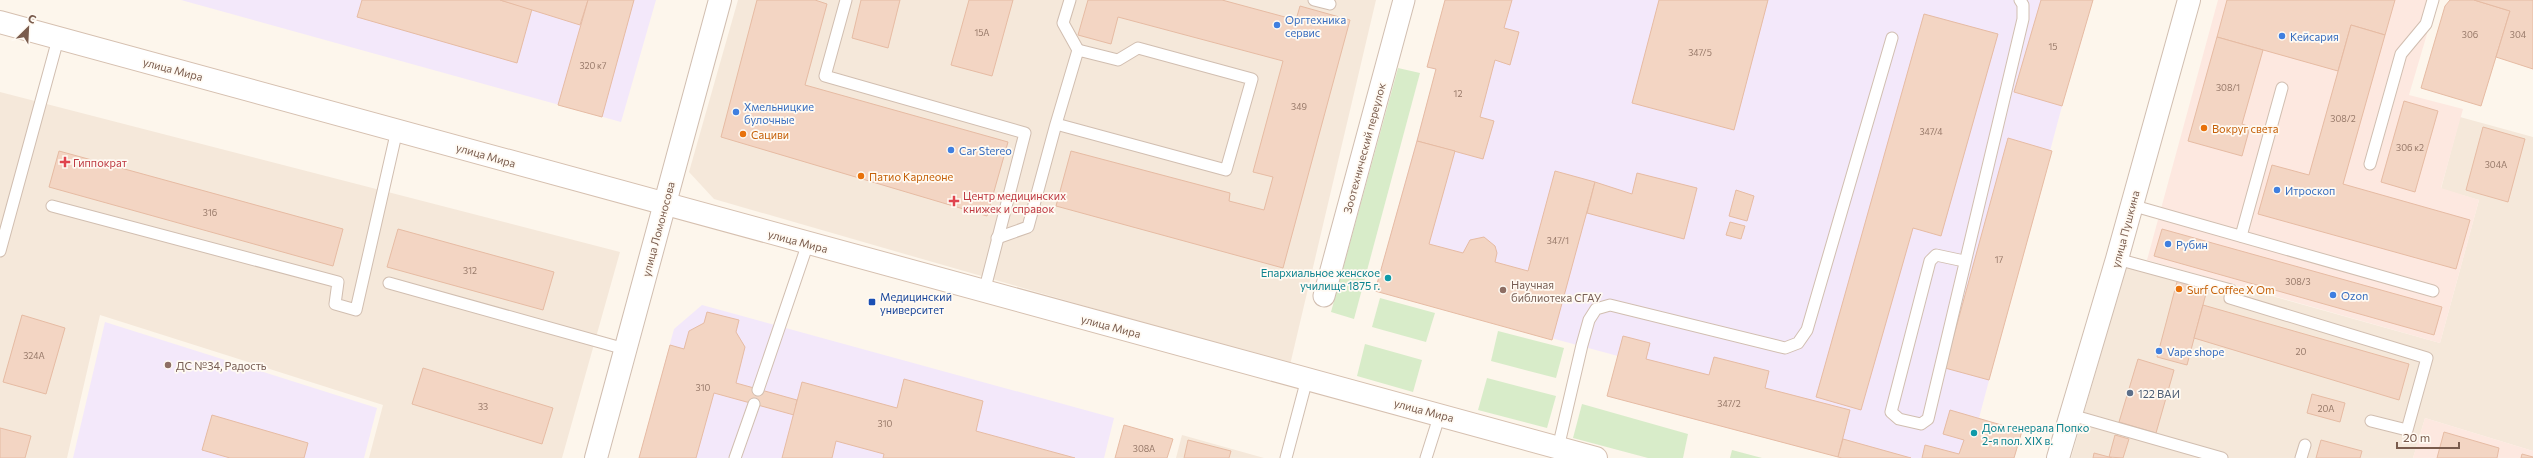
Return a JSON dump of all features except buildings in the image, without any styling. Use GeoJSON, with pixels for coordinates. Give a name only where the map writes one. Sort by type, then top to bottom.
{"type":"FeatureCollection","features":[{"type":"Feature","properties":{"kind":"main road","name":"улица Ломоносова"},"geometry":{"type":"LineString","coordinates":[[596,458],[720,0]]}},
{"type":"Feature","properties":{"kind":"main road","name":"улица Пушкина"},"geometry":{"type":"LineString","coordinates":[[2058,458],[2117,259],[2188,0]]}},
{"type":"Feature","properties":{"kind":"main road","name":"улица Мира"},"geometry":{"type":"LineString","coordinates":[[0,22],[984,292],[1440,414],[1596,458]]}},
{"type":"Feature","properties":{"kind":"street","name":"Зоотехнический переулок"},"geometry":{"type":"LineString","coordinates":[[1324,296],[1404,0]]}},
{"type":"Feature","properties":{"kind":"lane"},"geometry":{"type":"LineString","coordinates":[[846,0],[825,76],[1024,133],[984,292]]}},
{"type":"Feature","properties":{"kind":"lane"},"geometry":{"type":"LineString","coordinates":[[997,238],[1028,227],[1078,50],[1063,23],[1070,0]]}},
{"type":"Feature","properties":{"kind":"lane"},"geometry":{"type":"LineString","coordinates":[[1314,0],[1330,4]]}},
{"type":"Feature","properties":{"kind":"lane"},"geometry":{"type":"LineString","coordinates":[[1964,262],[1936,255],[1930,260],[1891,412],[1899,419],[1921,424],[1928,419],[1964,262],[2023,19],[2023,5],[2020,0]]}},
{"type":"Feature","properties":{"kind":"lane"},"geometry":{"type":"LineString","coordinates":[[2370,164],[2401,54],[2426,24],[2432,0]]}},
{"type":"Feature","properties":{"kind":"lane"},"geometry":{"type":"LineString","coordinates":[[1558,448],[1582,345],[1589,320],[1596,309],[1610,305],[1785,348],[1798,343],[1807,330],[1892,38]]}},
{"type":"Feature","properties":{"kind":"lane"},"geometry":{"type":"LineString","coordinates":[[0,251],[58,39]]}},
{"type":"Feature","properties":{"kind":"lane"},"geometry":{"type":"LineString","coordinates":[[1056,124],[1226,170],[1252,80],[1138,48],[1118,60],[1078,50]]}},
{"type":"Feature","properties":{"kind":"lane"},"geometry":{"type":"LineString","coordinates":[[2241,236],[2282,88]]}},
{"type":"Feature","properties":{"kind":"lane"},"geometry":{"type":"LineString","coordinates":[[52,206],[338,282],[335,304],[356,310],[398,130]]}},
{"type":"Feature","properties":{"kind":"lane"},"geometry":{"type":"LineString","coordinates":[[2131,205],[2433,291]]}},
{"type":"Feature","properties":{"kind":"lane"},"geometry":{"type":"LineString","coordinates":[[758,390],[808,244]]}},
{"type":"Feature","properties":{"kind":"lane"},"geometry":{"type":"LineString","coordinates":[[2117,259],[2231,290],[2230,298],[2427,358],[2407,430],[2371,421]]}},
{"type":"Feature","properties":{"kind":"lane"},"geometry":{"type":"LineString","coordinates":[[389,284],[625,349]]}},
{"type":"Feature","properties":{"kind":"lane"},"geometry":{"type":"LineString","coordinates":[[1286,458],[1307,378]]}},
{"type":"Feature","properties":{"kind":"lane"},"geometry":{"type":"LineString","coordinates":[[735,458],[754,404]]}},
{"type":"Feature","properties":{"kind":"lane"},"geometry":{"type":"LineString","coordinates":[[1426,458],[1440,414]]}},
{"type":"Feature","properties":{"kind":"lane"},"geometry":{"type":"LineString","coordinates":[[2071,415],[2222,458]]}},
{"type":"Feature","properties":{"kind":"lane"},"geometry":{"type":"LineString","coordinates":[[2301,458],[2305,445]]}},
{"type":"Feature","properties":{"kind":"shaded area"},"geometry":{"type":"Polygon","coordinates":[[[181,0],[656,0],[621,122],[181,0]]]}},
{"type":"Feature","properties":{"kind":"shaded area"},"geometry":{"type":"Polygon","coordinates":[[[738,0],[1376,0],[1290,365],[714,199],[689,172],[738,0]]]}},
{"type":"Feature","properties":{"kind":"shaded area"},"geometry":{"type":"Polygon","coordinates":[[[1445,0],[2093,0],[2062,106],[1979,418],[2022,431],[2014,458],[1842,458],[1607,396],[1618,356],[1375,291],[1436,70],[1427,67],[1445,0]]]}},
{"type":"Feature","properties":{"kind":"shaded area"},"geometry":{"type":"Polygon","coordinates":[[[2218,0],[2437,0],[2409,95],[2463,109],[2441,188],[2479,200],[2440,343],[2147,260],[2218,0]]]}},
{"type":"Feature","properties":{"kind":"shaded area"},"geometry":{"type":"Polygon","coordinates":[[[0,92],[620,252],[562,458],[369,458],[383,405],[100,315],[67,458],[0,458],[0,92]]]}},
{"type":"Feature","properties":{"kind":"shaded area"},"geometry":{"type":"Polygon","coordinates":[[[2460,117],[2533,137],[2533,451],[2425,418],[2413,458],[2071,458],[2129,256],[2440,343],[2479,200],[2441,189],[2460,117]]]}},
{"type":"Feature","properties":{"kind":"shaded area"},"geometry":{"type":"Polygon","coordinates":[[[702,305],[1114,418],[1104,458],[639,458],[674,329],[702,305]]]}},
{"type":"Feature","properties":{"kind":"shaded area","name":"ДС №34, Радость"},"geometry":{"type":"Polygon","coordinates":[[[105,322],[377,408],[364,458],[73,458],[105,322]]]}},
{"type":"Feature","properties":{"kind":"shaded area"},"geometry":{"type":"Polygon","coordinates":[[[2425,418],[2533,451],[2533,458],[2413,458],[2425,418]]]}},
{"type":"Feature","properties":{"kind":"shaded area"},"geometry":{"type":"Polygon","coordinates":[[[1182,435],[1264,458],[1176,458],[1182,435]]]}},
{"type":"Feature","properties":{"kind":"green space"},"geometry":{"type":"Polygon","coordinates":[[[1398,68],[1420,73],[1354,319],[1331,312],[1398,68]]]}},
{"type":"Feature","properties":{"kind":"green space"},"geometry":{"type":"Polygon","coordinates":[[[1380,298],[1435,313],[1426,342],[1372,327],[1380,298]]]}},
{"type":"Feature","properties":{"kind":"green space"},"geometry":{"type":"Polygon","coordinates":[[[1498,331],[1564,348],[1556,378],[1491,361],[1498,331]]]}},
{"type":"Feature","properties":{"kind":"green space"},"geometry":{"type":"Polygon","coordinates":[[[1365,344],[1422,360],[1413,392],[1357,376],[1365,344]]]}},
{"type":"Feature","properties":{"kind":"green space"},"geometry":{"type":"Polygon","coordinates":[[[1487,378],[1556,396],[1547,428],[1478,410],[1487,378]]]}},
{"type":"Feature","properties":{"kind":"green space"},"geometry":{"type":"Polygon","coordinates":[[[1582,404],[1688,434],[1683,458],[1648,458],[1573,438],[1582,404]]]}},
{"type":"Feature","properties":{"kind":"green space"},"geometry":{"type":"Polygon","coordinates":[[[1732,450],[1762,458],[1730,458],[1732,450]]]}},
{"type":"Feature","properties":{"kind":"place","name":"Оргтехника сервис"},"geometry":{"type":"Point","coordinates":[1277,25]}},
{"type":"Feature","properties":{"kind":"place","name":"Кейсария"},"geometry":{"type":"Point","coordinates":[2282,36]}},
{"type":"Feature","properties":{"kind":"place","name":"Хмельницкие булочные"},"geometry":{"type":"Point","coordinates":[736,112]}},
{"type":"Feature","properties":{"kind":"place","name":"Вокруг света"},"geometry":{"type":"Point","coordinates":[2204,128]}},
{"type":"Feature","properties":{"kind":"place","name":"Сациви"},"geometry":{"type":"Point","coordinates":[743,134]}},
{"type":"Feature","properties":{"kind":"place","name":"Car Stereo"},"geometry":{"type":"Point","coordinates":[951,150]}},
{"type":"Feature","properties":{"kind":"place","name":"Гиппократ"},"geometry":{"type":"Point","coordinates":[65,162]}},
{"type":"Feature","properties":{"kind":"place","name":"Патио Карлеоне"},"geometry":{"type":"Point","coordinates":[861,176]}},
{"type":"Feature","properties":{"kind":"place","name":"Итроскоп"},"geometry":{"type":"Point","coordinates":[2277,190]}},
{"type":"Feature","properties":{"kind":"place","name":"Центр медицинских книжек и справок"},"geometry":{"type":"Point","coordinates":[954,201]}},
{"type":"Feature","properties":{"kind":"place","name":"Рубин"},"geometry":{"type":"Point","coordinates":[2168,244]}},
{"type":"Feature","properties":{"kind":"place","name":"Епархиальное женское училище 1875 г."},"geometry":{"type":"Point","coordinates":[1388,278]}},
{"type":"Feature","properties":{"kind":"place","name":"Surf Coffee X Om"},"geometry":{"type":"Point","coordinates":[2179,289]}},
{"type":"Feature","properties":{"kind":"place","name":"Научная библиотека СГАУ"},"geometry":{"type":"Point","coordinates":[1503,290]}},
{"type":"Feature","properties":{"kind":"place","name":"Ozon"},"geometry":{"type":"Point","coordinates":[2333,295]}},
{"type":"Feature","properties":{"kind":"place","name":"Медицинский университет"},"geometry":{"type":"Point","coordinates":[872,302]}},
{"type":"Feature","properties":{"kind":"place","name":"Vape shope"},"geometry":{"type":"Point","coordinates":[2159,351]}},
{"type":"Feature","properties":{"kind":"place","name":"ДС №34, Радость"},"geometry":{"type":"Point","coordinates":[168,365]}},
{"type":"Feature","properties":{"kind":"place","name":"122 ВАИ"},"geometry":{"type":"Point","coordinates":[2130,393]}},
{"type":"Feature","properties":{"kind":"place","name":"Дом генерала Попко 2-я пол. XIX в."},"geometry":{"type":"Point","coordinates":[1974,433]}}]}
